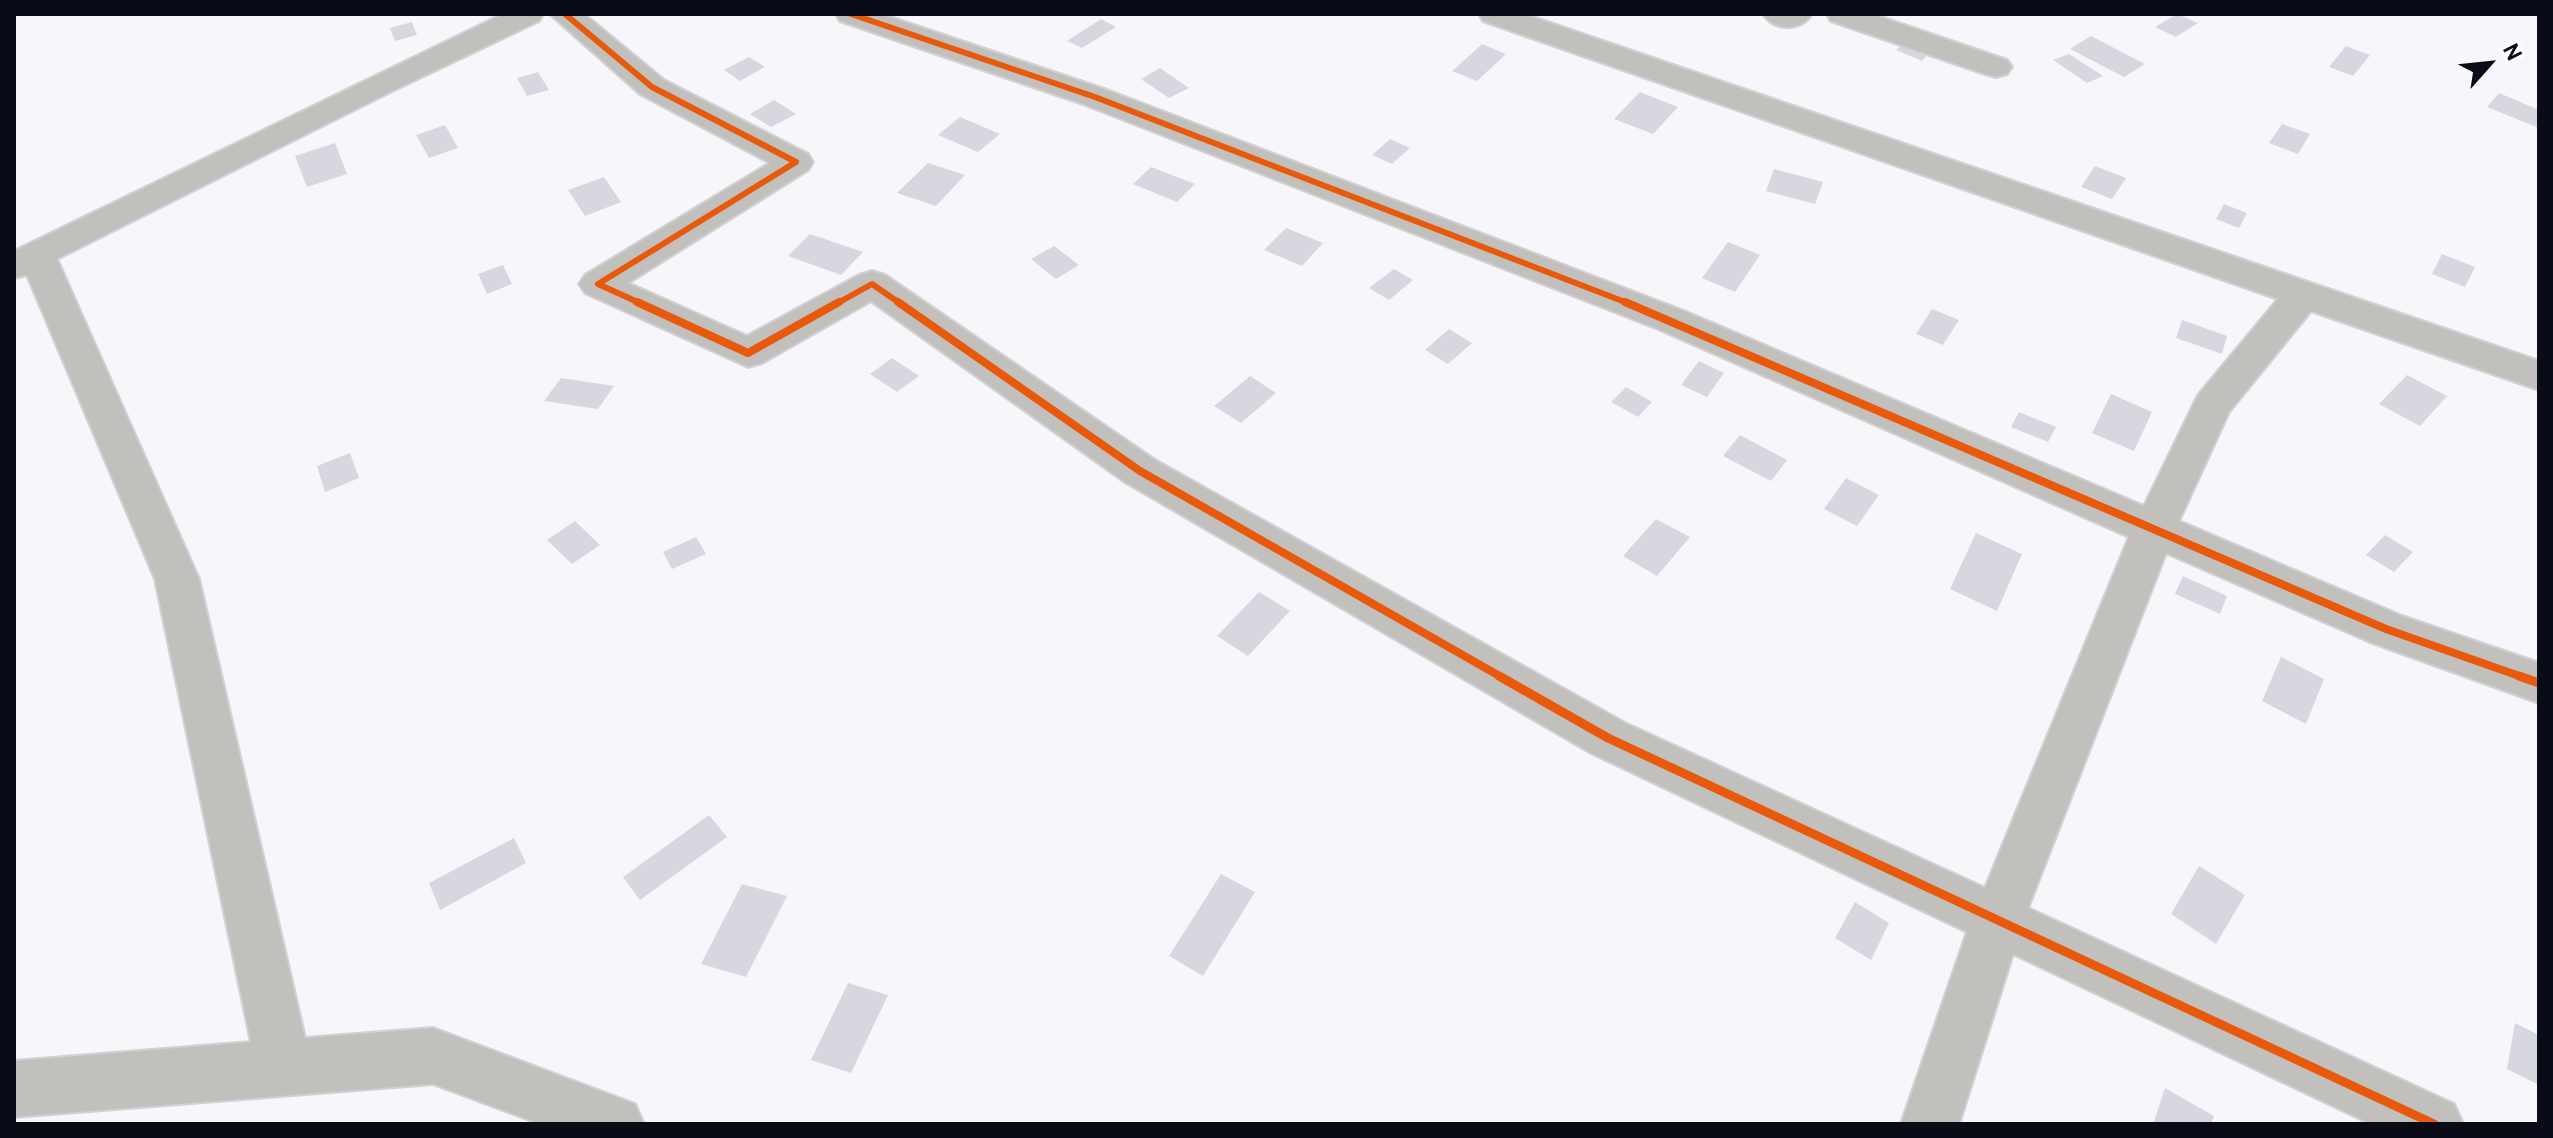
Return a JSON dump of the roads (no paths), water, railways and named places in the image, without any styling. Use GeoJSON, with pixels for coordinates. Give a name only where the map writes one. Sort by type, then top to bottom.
{"type":"FeatureCollection","features":[{"type":"Feature","properties":{"kind":"street"},"geometry":{"type":"LineString","coordinates":[[284,1068],[177,579],[26,260],[528,14]]}},
{"type":"Feature","properties":{"kind":"street"},"geometry":{"type":"LineString","coordinates":[[565,14],[652,87],[796,162],[598,284],[748,353],[872,284],[1140,471],[1608,738],[2434,1124]]}},
{"type":"Feature","properties":{"kind":"street"},"geometry":{"type":"LineString","coordinates":[[851,14],[1095,97],[1671,320],[2386,629],[2539,683]]}},
{"type":"Feature","properties":{"kind":"street"},"geometry":{"type":"LineString","coordinates":[[1494,14],[2539,376]]}},
{"type":"Feature","properties":{"kind":"street"},"geometry":{"type":"LineString","coordinates":[[1778,14],[1792,19],[1797,14]]}},
{"type":"Feature","properties":{"kind":"street"},"geometry":{"type":"LineString","coordinates":[[1842,14],[1996,67]]}},
{"type":"Feature","properties":{"kind":"street"},"geometry":{"type":"LineString","coordinates":[[1930,1124],[1998,919],[2154,529],[2212,405],[2303,295]]}},
{"type":"Feature","properties":{"kind":"street"},"geometry":{"type":"LineString","coordinates":[[14,1089],[433,1056],[615,1124]]}}]}
